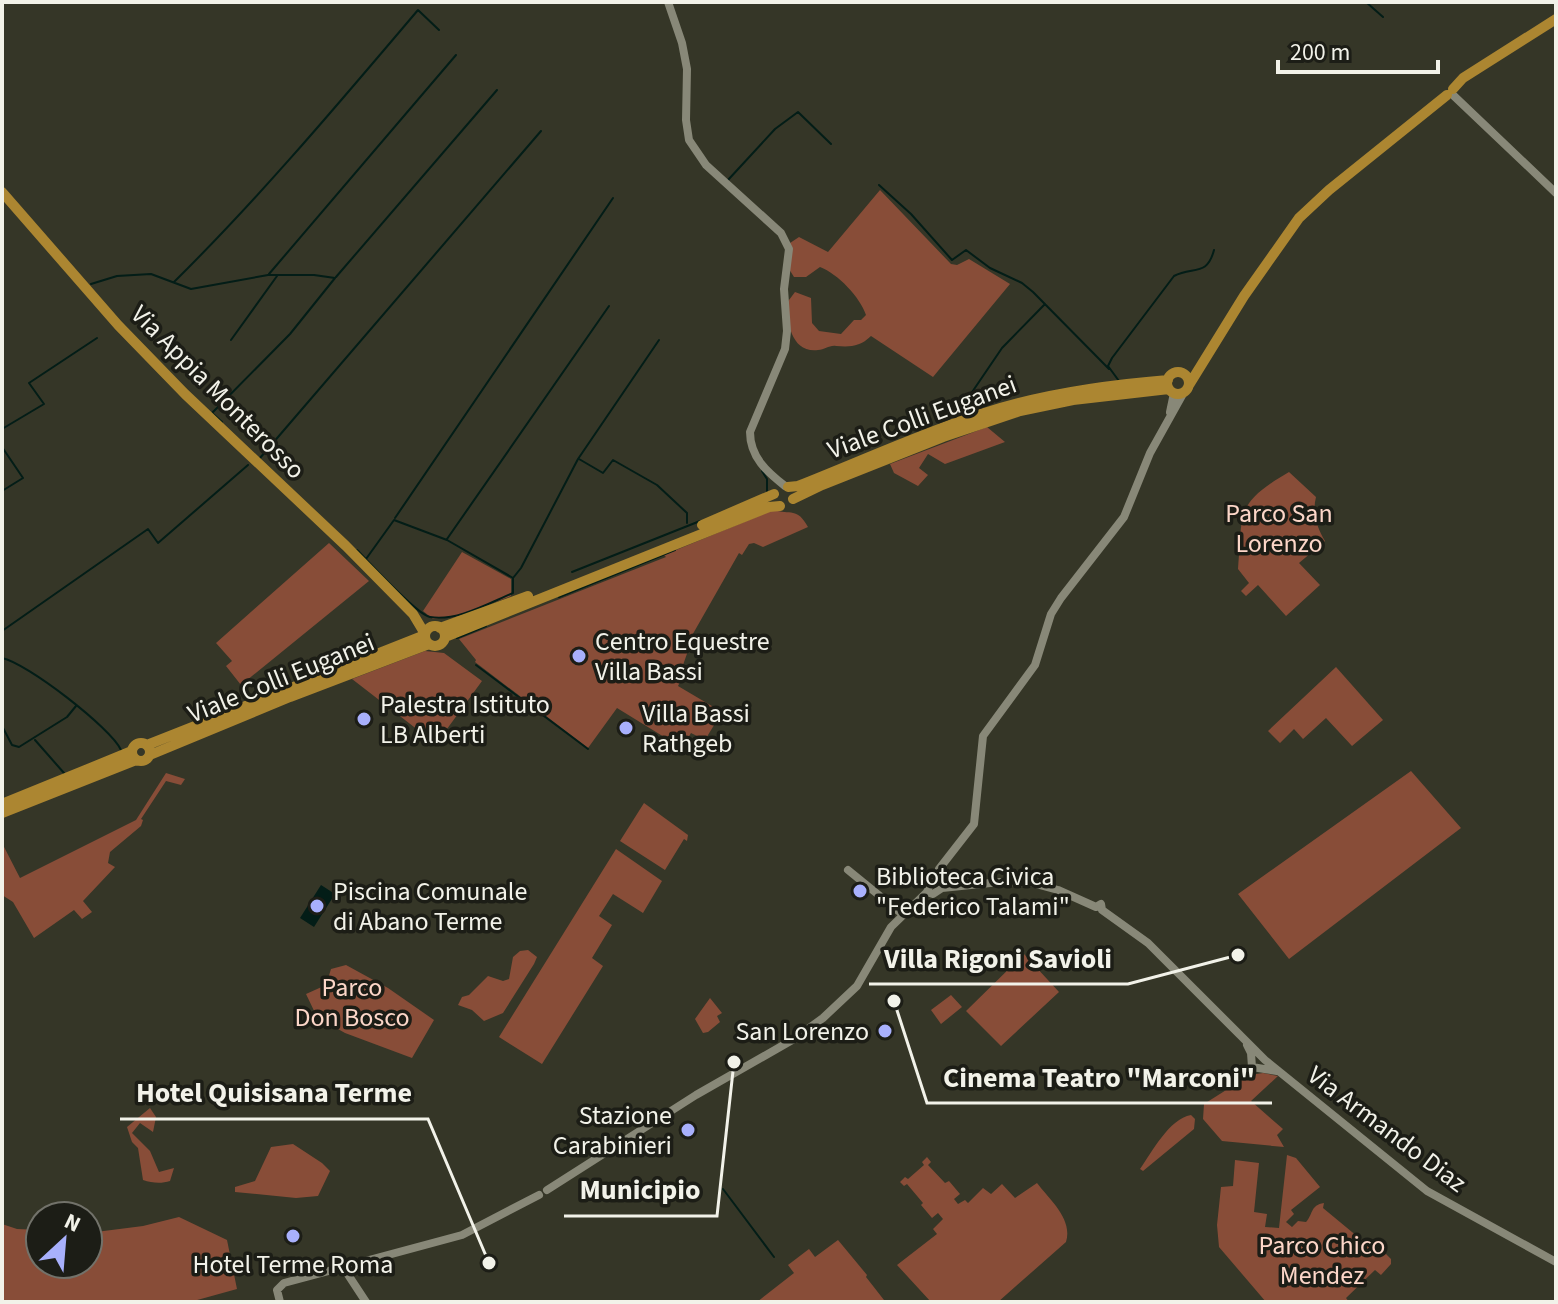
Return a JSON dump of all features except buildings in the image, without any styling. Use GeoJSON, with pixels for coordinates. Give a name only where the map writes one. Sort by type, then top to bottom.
{"type":"FeatureCollection","features":[{"type":"Feature","properties":{"kind":"main road"},"geometry":{"type":"LineString","coordinates":[[1177,388],[1212,344],[1299,218],[1339,182],[1451,94],[1463,78],[1556,19]]}},
{"type":"Feature","properties":{"kind":"main road","name":"Via Appia Monterosso"},"geometry":{"type":"LineString","coordinates":[[2,192],[118,325],[433,634]]}},
{"type":"Feature","properties":{"kind":"main road"},"geometry":{"type":"LineString","coordinates":[[1177,388],[1174,373],[1183,373],[1212,344]]}},
{"type":"Feature","properties":{"kind":"main road"},"geometry":{"type":"LineString","coordinates":[[1177,388],[1188,378],[1183,373]]}},
{"type":"Feature","properties":{"kind":"main road","name":"Viale Colli Euganei"},"geometry":{"type":"LineString","coordinates":[[148,750],[548,588],[774,494],[778,488],[798,486],[980,415],[1073,392],[1177,388]]}},
{"type":"Feature","properties":{"kind":"main road","name":"Viale Colli Euganei"},"geometry":{"type":"LineString","coordinates":[[433,634],[769,507],[788,505],[793,499],[822,485],[943,437],[1020,411],[1073,400],[1177,388]]}},
{"type":"Feature","properties":{"kind":"main road"},"geometry":{"type":"LineString","coordinates":[[786,487],[793,492],[793,499]]}},
{"type":"Feature","properties":{"kind":"main road"},"geometry":{"type":"LineString","coordinates":[[774,494],[780,506]]}},
{"type":"Feature","properties":{"kind":"main road","name":"Viale Colli Euganei"},"geometry":{"type":"LineString","coordinates":[[2,813],[134,756],[138,743],[148,750]]}},
{"type":"Feature","properties":{"kind":"main road","name":"Viale Colli Euganei"},"geometry":{"type":"LineString","coordinates":[[2,804],[134,756],[145,761],[148,750]]}},
{"type":"Feature","properties":{"kind":"street"},"geometry":{"type":"LineString","coordinates":[[668,2],[687,69],[686,120],[689,140],[706,165],[781,233],[789,249],[784,289],[785,349],[750,432],[750,442],[757,459],[786,487]]}},
{"type":"Feature","properties":{"kind":"street"},"geometry":{"type":"LineString","coordinates":[[1451,94],[1556,193]]}},
{"type":"Feature","properties":{"kind":"street"},"geometry":{"type":"LineString","coordinates":[[939,884],[939,869],[974,824],[983,736],[1035,665],[1051,614],[1061,598],[1124,517],[1150,453],[1168,420],[1177,388]]}},
{"type":"Feature","properties":{"kind":"street"},"geometry":{"type":"LineString","coordinates":[[770,474],[774,494]]}},
{"type":"Feature","properties":{"kind":"street"},"geometry":{"type":"LineString","coordinates":[[280,1302],[277,1295],[279,1287],[296,1280],[462,1235],[543,1192],[794,1039],[841,1003],[857,986],[902,914],[848,870]]}},
{"type":"Feature","properties":{"kind":"street","name":"Via Armando Diaz"},"geometry":{"type":"LineString","coordinates":[[902,914],[927,892],[933,894],[939,884],[1000,882],[1032,883],[1058,890],[1099,908],[1148,943],[1260,1060],[1427,1191],[1556,1262]]}},
{"type":"Feature","properties":{"kind":"street"},"geometry":{"type":"LineString","coordinates":[[343,1267],[366,1302]]}},
{"type":"Feature","properties":{"kind":"green space"},"geometry":{"type":"Polygon","coordinates":[[[880,190],[951,264],[957,265],[969,259],[1010,284],[933,377],[871,336],[855,346],[809,350],[797,342],[790,328],[786,304],[795,292],[811,298],[812,323],[819,331],[841,334],[854,320],[861,320],[866,315],[854,294],[827,270],[820,267],[806,277],[794,277],[789,269],[790,243],[799,237],[828,252],[880,190]]]}},
{"type":"Feature","properties":{"kind":"green space"},"geometry":{"type":"Polygon","coordinates":[[[987,427],[1005,442],[945,464],[928,454],[919,468],[928,475],[918,486],[894,473],[890,464],[987,427]]]}},
{"type":"Feature","properties":{"kind":"green space","name":"Parco San Lorenzo"},"geometry":{"type":"Polygon","coordinates":[[[1289,472],[1316,497],[1316,520],[1325,541],[1299,563],[1320,585],[1286,616],[1258,585],[1246,596],[1241,591],[1249,583],[1238,569],[1242,522],[1250,502],[1289,472]]]}},
{"type":"Feature","properties":{"kind":"green space","name":"Centro Equestre Villa Bassi"},"geometry":{"type":"Polygon","coordinates":[[[773,510],[797,514],[808,527],[763,547],[749,544],[742,555],[739,553],[686,646],[689,648],[683,665],[687,668],[678,686],[722,712],[705,740],[691,733],[682,748],[617,708],[588,748],[475,662],[459,639],[666,557],[664,555],[773,510]]]}},
{"type":"Feature","properties":{"kind":"green space"},"geometry":{"type":"Polygon","coordinates":[[[329,543],[369,581],[241,685],[226,666],[232,661],[216,643],[329,543]]]}},
{"type":"Feature","properties":{"kind":"green space"},"geometry":{"type":"Polygon","coordinates":[[[462,552],[511,579],[511,596],[457,617],[433,619],[423,611],[462,552]]]}},
{"type":"Feature","properties":{"kind":"green space"},"geometry":{"type":"Polygon","coordinates":[[[425,651],[444,653],[482,681],[436,744],[352,679],[425,651]]]}},
{"type":"Feature","properties":{"kind":"green space"},"geometry":{"type":"Polygon","coordinates":[[[1336,667],[1383,720],[1352,746],[1326,718],[1303,739],[1294,729],[1280,743],[1268,731],[1336,667]]]}},
{"type":"Feature","properties":{"kind":"green space"},"geometry":{"type":"Polygon","coordinates":[[[1411,771],[1461,828],[1289,959],[1238,894],[1411,771]]]}},
{"type":"Feature","properties":{"kind":"green space"},"geometry":{"type":"Polygon","coordinates":[[[166,773],[185,779],[181,785],[166,781],[141,819],[141,826],[110,852],[108,863],[115,867],[83,901],[92,912],[82,919],[74,910],[34,938],[13,902],[2,895],[2,843],[20,878],[136,820],[166,773]]]}},
{"type":"Feature","properties":{"kind":"green space"},"geometry":{"type":"Polygon","coordinates":[[[644,803],[688,835],[687,841],[684,839],[665,870],[620,841],[644,803]]]}},
{"type":"Feature","properties":{"kind":"green space"},"geometry":{"type":"Polygon","coordinates":[[[616,849],[662,881],[643,913],[613,894],[599,916],[612,925],[592,958],[603,966],[542,1064],[499,1037],[616,849]]]}},
{"type":"Feature","properties":{"kind":"green space"},"geometry":{"type":"Polygon","coordinates":[[[528,950],[537,957],[503,1013],[484,1021],[472,1010],[458,1005],[462,997],[469,995],[488,976],[503,981],[509,979],[513,957],[520,951],[528,950]]]}},
{"type":"Feature","properties":{"kind":"green space"},"geometry":{"type":"Polygon","coordinates":[[[1024,954],[1059,992],[1001,1046],[966,1011],[1024,954]]]}},
{"type":"Feature","properties":{"kind":"green space","name":"Parco Don Bosco"},"geometry":{"type":"Polygon","coordinates":[[[346,965],[388,988],[434,1020],[412,1058],[345,1033],[317,1017],[306,994],[326,985],[331,969],[346,965]]]}},
{"type":"Feature","properties":{"kind":"green space"},"geometry":{"type":"Polygon","coordinates":[[[951,995],[962,1007],[941,1024],[931,1010],[951,995]]]}},
{"type":"Feature","properties":{"kind":"green space"},"geometry":{"type":"Polygon","coordinates":[[[710,998],[722,1013],[717,1016],[720,1022],[703,1033],[695,1019],[710,998]]]}},
{"type":"Feature","properties":{"kind":"green space"},"geometry":{"type":"Polygon","coordinates":[[[1263,1073],[1278,1076],[1251,1101],[1283,1129],[1277,1135],[1284,1147],[1222,1141],[1203,1119],[1204,1104],[1250,1075],[1263,1073]]]}},
{"type":"Feature","properties":{"kind":"green space"},"geometry":{"type":"Polygon","coordinates":[[[150,1108],[156,1117],[153,1132],[140,1123],[132,1133],[150,1151],[159,1172],[174,1168],[167,1182],[143,1180],[138,1148],[132,1142],[127,1127],[150,1108]]]}},
{"type":"Feature","properties":{"kind":"green space"},"geometry":{"type":"Polygon","coordinates":[[[1191,1115],[1195,1119],[1194,1129],[1143,1171],[1140,1169],[1168,1129],[1191,1115]]]}},
{"type":"Feature","properties":{"kind":"green space"},"geometry":{"type":"Polygon","coordinates":[[[293,1144],[330,1171],[318,1196],[296,1198],[235,1192],[235,1187],[255,1181],[271,1147],[293,1144]]]}},
{"type":"Feature","properties":{"kind":"green space","name":"Parco Chico Mendez"},"geometry":{"type":"Polygon","coordinates":[[[1287,1155],[1296,1158],[1320,1187],[1291,1210],[1294,1214],[1286,1222],[1292,1227],[1298,1221],[1306,1222],[1314,1208],[1324,1203],[1323,1208],[1381,1256],[1386,1254],[1391,1259],[1391,1264],[1381,1275],[1375,1270],[1346,1298],[1349,1302],[1266,1302],[1219,1247],[1217,1225],[1221,1187],[1233,1186],[1235,1160],[1259,1163],[1254,1212],[1267,1214],[1265,1227],[1279,1228],[1287,1155]]]}},
{"type":"Feature","properties":{"kind":"green space"},"geometry":{"type":"Polygon","coordinates":[[[927,1157],[931,1162],[928,1165],[960,1194],[954,1199],[958,1204],[965,1200],[968,1203],[983,1188],[991,1194],[1002,1184],[1015,1198],[1037,1183],[1063,1218],[1066,1242],[998,1302],[931,1302],[897,1265],[937,1234],[933,1229],[943,1219],[938,1213],[932,1218],[907,1184],[904,1186],[900,1182],[924,1165],[922,1162],[927,1157]]]}},
{"type":"Feature","properties":{"kind":"green space"},"geometry":{"type":"Polygon","coordinates":[[[179,1217],[227,1240],[237,1289],[190,1302],[5,1302],[2,1299],[2,1224],[24,1229],[24,1280],[104,1280],[104,1231],[179,1217]]]}},
{"type":"Feature","properties":{"kind":"green space"},"geometry":{"type":"Polygon","coordinates":[[[838,1240],[884,1300],[757,1302],[794,1273],[788,1265],[809,1249],[815,1257],[838,1240]]]}},
{"type":"Feature","properties":{"kind":"water","name":"Piscina Comunale di Abano Terme"},"geometry":{"type":"Polygon","coordinates":[[[321,885],[335,894],[314,927],[300,918],[321,885]]]}},
{"type":"Feature","properties":{"kind":"waterway"},"geometry":{"type":"LineString","coordinates":[[1366,2],[1383,17]]}},
{"type":"Feature","properties":{"kind":"waterway"},"geometry":{"type":"LineString","coordinates":[[174,282],[269,183],[418,10],[439,30]]}},
{"type":"Feature","properties":{"kind":"waterway"},"geometry":{"type":"LineString","coordinates":[[269,274],[456,55]]}},
{"type":"Feature","properties":{"kind":"waterway"},"geometry":{"type":"LineString","coordinates":[[336,277],[497,90]]}},
{"type":"Feature","properties":{"kind":"waterway"},"geometry":{"type":"LineString","coordinates":[[728,180],[775,129],[798,112],[831,144]]}},
{"type":"Feature","properties":{"kind":"waterway"},"geometry":{"type":"LineString","coordinates":[[260,458],[541,131]]}},
{"type":"Feature","properties":{"kind":"waterway"},"geometry":{"type":"LineString","coordinates":[[879,185],[911,214],[952,260],[966,250],[990,268],[1022,283],[1109,369]]}},
{"type":"Feature","properties":{"kind":"waterway"},"geometry":{"type":"LineString","coordinates":[[395,518],[613,198]]}},
{"type":"Feature","properties":{"kind":"waterway"},"geometry":{"type":"LineString","coordinates":[[1119,381],[1108,366],[1112,358],[1174,276],[1203,267],[1214,250]]}},
{"type":"Feature","properties":{"kind":"waterway"},"geometry":{"type":"LineString","coordinates":[[91,284],[117,276],[151,274],[191,289],[268,275],[335,278],[290,334],[212,413],[222,422]]}},
{"type":"Feature","properties":{"kind":"waterway"},"geometry":{"type":"LineString","coordinates":[[231,340],[277,276]]}},
{"type":"Feature","properties":{"kind":"waterway"},"geometry":{"type":"LineString","coordinates":[[952,416],[960,402],[964,404],[1002,348],[1045,304]]}},
{"type":"Feature","properties":{"kind":"waterway"},"geometry":{"type":"LineString","coordinates":[[447,539],[609,306]]}},
{"type":"Feature","properties":{"kind":"waterway"},"geometry":{"type":"LineString","coordinates":[[2,429],[44,404],[29,383],[97,338]]}},
{"type":"Feature","properties":{"kind":"waterway"},"geometry":{"type":"LineString","coordinates":[[513,578],[578,459],[659,340]]}},
{"type":"Feature","properties":{"kind":"waterway"},"geometry":{"type":"LineString","coordinates":[[2,447],[23,478],[2,491]]}},
{"type":"Feature","properties":{"kind":"waterway"},"geometry":{"type":"LineString","coordinates":[[579,459],[603,473],[613,460],[657,485],[687,513],[687,523]]}},
{"type":"Feature","properties":{"kind":"waterway"},"geometry":{"type":"LineString","coordinates":[[2,631],[148,529],[158,543],[248,465]]}},
{"type":"Feature","properties":{"kind":"waterway"},"geometry":{"type":"LineString","coordinates":[[762,471],[767,479],[767,491]]}},
{"type":"Feature","properties":{"kind":"waterway"},"geometry":{"type":"LineString","coordinates":[[357,550],[404,598],[430,617],[451,617],[513,593],[513,578],[447,540],[394,520],[366,559]]}},
{"type":"Feature","properties":{"kind":"waterway"},"geometry":{"type":"LineString","coordinates":[[572,572],[700,521]]}},
{"type":"Feature","properties":{"kind":"waterway"},"geometry":{"type":"LineString","coordinates":[[559,597],[675,550]]}},
{"type":"Feature","properties":{"kind":"waterway"},"geometry":{"type":"LineString","coordinates":[[457,638],[486,626]]}},
{"type":"Feature","properties":{"kind":"waterway"},"geometry":{"type":"LineString","coordinates":[[2,658],[30,671],[67,698],[102,727],[121,750]]}},
{"type":"Feature","properties":{"kind":"waterway"},"geometry":{"type":"LineString","coordinates":[[476,665],[588,749]]}},
{"type":"Feature","properties":{"kind":"waterway"},"geometry":{"type":"LineString","coordinates":[[2,726],[12,745],[19,747],[67,717],[76,706]]}},
{"type":"Feature","properties":{"kind":"waterway"},"geometry":{"type":"LineString","coordinates":[[35,740],[64,773]]}},
{"type":"Feature","properties":{"kind":"waterway"},"geometry":{"type":"LineString","coordinates":[[723,1189],[774,1257]]}},
{"type":"Feature","properties":{"kind":"place","name":"Centro Equestre Villa Bassi"},"geometry":{"type":"Point","coordinates":[579,656]}},
{"type":"Feature","properties":{"kind":"place","name":"Palestra Istituto LB Alberti"},"geometry":{"type":"Point","coordinates":[364,719]}},
{"type":"Feature","properties":{"kind":"place","name":"Villa Bassi Rathgeb"},"geometry":{"type":"Point","coordinates":[626,728]}},
{"type":"Feature","properties":{"kind":"place","name":"Biblioteca Civica \"Federico Talami\""},"geometry":{"type":"Point","coordinates":[860,891]}},
{"type":"Feature","properties":{"kind":"place","name":"Piscina Comunale di Abano Terme"},"geometry":{"type":"Point","coordinates":[317,906]}},
{"type":"Feature","properties":{"kind":"place","name":"Villa Rigoni Savioli"},"geometry":{"type":"Point","coordinates":[1238,955]}},
{"type":"Feature","properties":{"kind":"place","name":"Cinema Teatro \"Marconi\""},"geometry":{"type":"Point","coordinates":[894,1001]}},
{"type":"Feature","properties":{"kind":"place","name":"San Lorenzo"},"geometry":{"type":"Point","coordinates":[885,1031]}},
{"type":"Feature","properties":{"kind":"place","name":"Municipio"},"geometry":{"type":"Point","coordinates":[734,1062]}},
{"type":"Feature","properties":{"kind":"place","name":"Stazione Carabinieri"},"geometry":{"type":"Point","coordinates":[688,1130]}},
{"type":"Feature","properties":{"kind":"place","name":"Hotel Terme Roma"},"geometry":{"type":"Point","coordinates":[293,1236]}},
{"type":"Feature","properties":{"kind":"place","name":"Hotel Quisisana Terme"},"geometry":{"type":"Point","coordinates":[489,1263]}}]}
